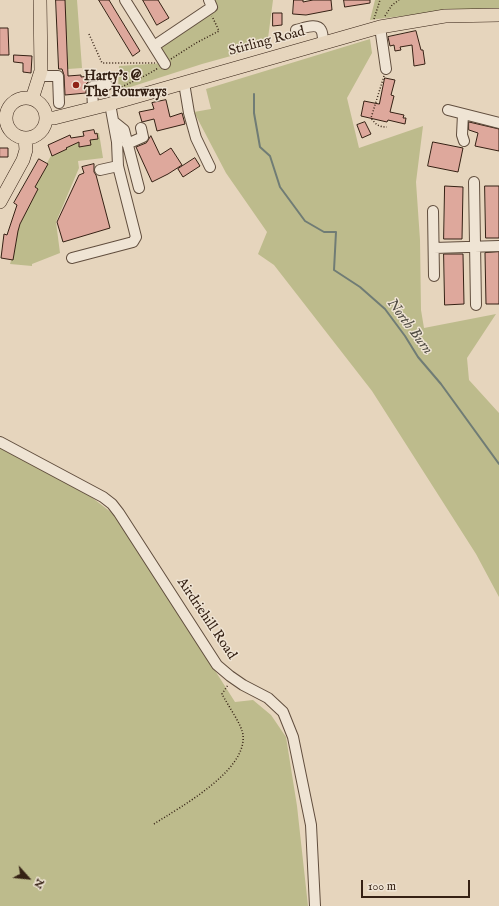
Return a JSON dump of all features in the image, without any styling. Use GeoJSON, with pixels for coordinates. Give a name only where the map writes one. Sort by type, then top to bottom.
{"type":"FeatureCollection","features":[{"type":"Feature","properties":{"kind":"main road"},"geometry":{"type":"LineString","coordinates":[[32,99],[40,76],[40,0]]}},
{"type":"Feature","properties":{"kind":"main road","name":"Stirling Road"},"geometry":{"type":"LineString","coordinates":[[46,118],[54,118],[110,104],[379,27],[445,16],[499,15]]}},
{"type":"Feature","properties":{"kind":"main road"},"geometry":{"type":"LineString","coordinates":[[27,98],[32,99],[41,105],[46,113],[46,123],[41,132],[32,137],[25,138],[10,131],[2,117],[16,99],[27,98]]}},
{"type":"Feature","properties":{"kind":"main road"},"geometry":{"type":"LineString","coordinates":[[0,202],[23,160],[26,150],[25,138]]}},
{"type":"Feature","properties":{"kind":"street"},"geometry":{"type":"LineString","coordinates":[[125,0],[165,64]]}},
{"type":"Feature","properties":{"kind":"street"},"geometry":{"type":"LineString","coordinates":[[154,46],[209,5]]}},
{"type":"Feature","properties":{"kind":"street"},"geometry":{"type":"LineString","coordinates":[[296,30],[313,26],[318,27],[321,30],[323,43]]}},
{"type":"Feature","properties":{"kind":"street"},"geometry":{"type":"LineString","coordinates":[[379,27],[386,69]]}},
{"type":"Feature","properties":{"kind":"street"},"geometry":{"type":"LineString","coordinates":[[40,76],[58,76],[59,103]]}},
{"type":"Feature","properties":{"kind":"street"},"geometry":{"type":"LineString","coordinates":[[184,83],[189,113],[196,138],[210,167]]}},
{"type":"Feature","properties":{"kind":"street"},"geometry":{"type":"LineString","coordinates":[[93,108],[92,87],[107,85]]}},
{"type":"Feature","properties":{"kind":"street"},"geometry":{"type":"LineString","coordinates":[[72,258],[133,242],[136,237],[118,166],[117,142],[110,104]]}},
{"type":"Feature","properties":{"kind":"street"},"geometry":{"type":"LineString","coordinates":[[448,110],[499,123]]}},
{"type":"Feature","properties":{"kind":"street"},"geometry":{"type":"LineString","coordinates":[[463,114],[462,135],[464,141]]}},
{"type":"Feature","properties":{"kind":"street"},"geometry":{"type":"LineString","coordinates":[[114,122],[124,130],[139,188]]}},
{"type":"Feature","properties":{"kind":"street"},"geometry":{"type":"LineString","coordinates":[[127,144],[143,137],[141,128]]}},
{"type":"Feature","properties":{"kind":"street"},"geometry":{"type":"LineString","coordinates":[[100,170],[118,166]]}},
{"type":"Feature","properties":{"kind":"street"},"geometry":{"type":"LineString","coordinates":[[474,182],[476,305]]}},
{"type":"Feature","properties":{"kind":"street"},"geometry":{"type":"LineString","coordinates":[[433,211],[434,276]]}},
{"type":"Feature","properties":{"kind":"street"},"geometry":{"type":"LineString","coordinates":[[434,248],[499,246]]}},
{"type":"Feature","properties":{"kind":"street","name":"Airdriehill Road"},"geometry":{"type":"LineString","coordinates":[[0,442],[103,497],[112,504],[217,664],[237,681],[268,698],[283,712],[292,737],[311,825],[315,906]]}},
{"type":"Feature","properties":{"kind":"path"},"geometry":{"type":"LineString","coordinates":[[379,27],[380,0]]}},
{"type":"Feature","properties":{"kind":"path"},"geometry":{"type":"LineString","coordinates":[[379,27],[386,13],[399,0]]}},
{"type":"Feature","properties":{"kind":"path"},"geometry":{"type":"LineString","coordinates":[[110,104],[114,92],[123,85],[149,74],[219,31],[209,5]]}},
{"type":"Feature","properties":{"kind":"path"},"geometry":{"type":"LineString","coordinates":[[89,34],[102,63],[165,64]]}},
{"type":"Feature","properties":{"kind":"path"},"geometry":{"type":"LineString","coordinates":[[386,69],[371,118],[381,127],[387,127]]}},
{"type":"Feature","properties":{"kind":"path"},"geometry":{"type":"LineString","coordinates":[[154,824],[214,783],[232,765],[242,750],[243,735],[222,694],[227,685],[237,681]]}},
{"type":"Feature","properties":{"kind":"shaded area"},"geometry":{"type":"Polygon","coordinates":[[[65,0],[77,0],[82,68],[68,69],[67,34],[57,34],[57,28],[65,0]]]}},
{"type":"Feature","properties":{"kind":"shaded area"},"geometry":{"type":"Polygon","coordinates":[[[209,0],[273,0],[267,46],[202,64],[118,91],[119,66],[165,63],[154,46],[212,7],[209,0]]]}},
{"type":"Feature","properties":{"kind":"shaded area"},"geometry":{"type":"Polygon","coordinates":[[[375,0],[499,0],[499,8],[443,11],[370,20],[375,0]]]}},
{"type":"Feature","properties":{"kind":"shaded area"},"geometry":{"type":"Polygon","coordinates":[[[370,39],[372,53],[347,98],[359,148],[423,126],[416,182],[420,240],[421,310],[424,328],[496,314],[467,358],[469,380],[499,413],[499,597],[476,554],[372,391],[274,265],[258,254],[267,232],[226,173],[194,112],[211,109],[206,89],[370,39]]]}},
{"type":"Feature","properties":{"kind":"shaded area"},"geometry":{"type":"Polygon","coordinates":[[[97,133],[99,133],[103,158],[78,161],[79,168],[56,222],[60,253],[32,264],[32,266],[10,264],[16,244],[17,232],[38,189],[34,186],[52,154],[66,149],[64,144],[78,137],[80,147],[91,145],[90,140],[98,139],[97,133]]]}},
{"type":"Feature","properties":{"kind":"shaded area"},"geometry":{"type":"Polygon","coordinates":[[[0,447],[90,496],[112,513],[122,524],[235,702],[253,700],[271,715],[286,737],[297,806],[308,906],[0,906],[0,447]]]}},
{"type":"Feature","properties":{"kind":"building"},"geometry":{"type":"Polygon","coordinates":[[[56,0],[65,0],[68,76],[89,76],[89,81],[86,84],[86,93],[65,95],[64,75],[62,69],[59,69],[56,0]]]}},
{"type":"Feature","properties":{"kind":"building"},"geometry":{"type":"Polygon","coordinates":[[[99,0],[109,0],[140,51],[133,56],[99,0]]]}},
{"type":"Feature","properties":{"kind":"building"},"geometry":{"type":"Polygon","coordinates":[[[143,0],[158,0],[169,18],[157,25],[143,0]]]}},
{"type":"Feature","properties":{"kind":"building"},"geometry":{"type":"Polygon","coordinates":[[[294,0],[303,0],[303,2],[313,0],[331,0],[332,10],[306,15],[293,14],[294,0]]]}},
{"type":"Feature","properties":{"kind":"building"},"geometry":{"type":"Polygon","coordinates":[[[344,0],[370,0],[370,3],[345,7],[344,0]]]}},
{"type":"Feature","properties":{"kind":"building"},"geometry":{"type":"Polygon","coordinates":[[[273,13],[282,13],[282,25],[273,26],[273,13]]]}},
{"type":"Feature","properties":{"kind":"building"},"geometry":{"type":"Polygon","coordinates":[[[0,28],[8,28],[9,55],[0,55],[0,28]]]}},
{"type":"Feature","properties":{"kind":"building"},"geometry":{"type":"Polygon","coordinates":[[[416,31],[421,50],[423,50],[425,64],[414,66],[412,45],[400,47],[401,50],[395,51],[394,45],[390,46],[388,37],[416,31]]]}},
{"type":"Feature","properties":{"kind":"building"},"geometry":{"type":"Polygon","coordinates":[[[14,55],[32,56],[31,73],[23,72],[23,63],[14,62],[14,55]]]}},
{"type":"Feature","properties":{"kind":"building"},"geometry":{"type":"Polygon","coordinates":[[[385,78],[395,80],[391,95],[394,96],[390,112],[404,115],[403,118],[406,118],[405,124],[388,120],[387,122],[361,116],[364,101],[379,104],[385,78]]]}},
{"type":"Feature","properties":{"kind":"building"},"geometry":{"type":"Polygon","coordinates":[[[166,100],[170,117],[182,113],[185,124],[157,131],[154,119],[142,122],[139,112],[154,109],[152,103],[166,100]]]}},
{"type":"Feature","properties":{"kind":"building"},"geometry":{"type":"Polygon","coordinates":[[[365,122],[371,134],[362,138],[357,125],[365,122]]]}},
{"type":"Feature","properties":{"kind":"building"},"geometry":{"type":"Polygon","coordinates":[[[469,122],[499,129],[499,151],[475,146],[478,133],[469,130],[469,122]]]}},
{"type":"Feature","properties":{"kind":"building"},"geometry":{"type":"Polygon","coordinates":[[[94,130],[95,134],[97,133],[98,139],[90,140],[91,145],[79,147],[79,142],[52,156],[48,145],[70,135],[71,138],[84,136],[83,132],[94,130]]]}},
{"type":"Feature","properties":{"kind":"building"},"geometry":{"type":"Polygon","coordinates":[[[151,136],[160,155],[171,148],[182,165],[152,182],[136,147],[146,143],[151,136]]]}},
{"type":"Feature","properties":{"kind":"building"},"geometry":{"type":"Polygon","coordinates":[[[433,142],[463,148],[458,172],[428,166],[433,142]]]}},
{"type":"Feature","properties":{"kind":"building"},"geometry":{"type":"Polygon","coordinates":[[[0,148],[8,148],[8,157],[0,157],[0,148]]]}},
{"type":"Feature","properties":{"kind":"building"},"geometry":{"type":"Polygon","coordinates":[[[195,158],[200,166],[183,177],[178,169],[195,158]]]}},
{"type":"Feature","properties":{"kind":"building"},"geometry":{"type":"Polygon","coordinates":[[[39,159],[48,164],[35,187],[38,189],[20,224],[13,260],[1,258],[4,234],[7,235],[17,205],[14,203],[39,159]]]}},
{"type":"Feature","properties":{"kind":"building"},"geometry":{"type":"Polygon","coordinates":[[[94,164],[94,172],[110,228],[63,242],[57,222],[79,175],[84,173],[82,167],[94,164]]]}},
{"type":"Feature","properties":{"kind":"building"},"geometry":{"type":"Polygon","coordinates":[[[445,186],[463,187],[462,239],[444,239],[445,186]]]}},
{"type":"Feature","properties":{"kind":"building"},"geometry":{"type":"Polygon","coordinates":[[[485,186],[499,186],[499,238],[486,238],[485,186]]]}},
{"type":"Feature","properties":{"kind":"building"},"geometry":{"type":"Polygon","coordinates":[[[499,252],[499,304],[486,304],[485,253],[499,252]]]}},
{"type":"Feature","properties":{"kind":"building"},"geometry":{"type":"Polygon","coordinates":[[[444,254],[463,254],[464,304],[445,305],[444,254]]]}},
{"type":"Feature","properties":{"kind":"waterway","name":"North Burn"},"geometry":{"type":"LineString","coordinates":[[254,94],[254,113],[260,147],[270,156],[280,187],[305,221],[324,232],[336,232],[334,270],[360,287],[385,309],[418,357],[441,384],[499,464]]}},
{"type":"Feature","properties":{"kind":"place","name":"Harty's @ The Fourways"},"geometry":{"type":"Point","coordinates":[76,85]}}]}
